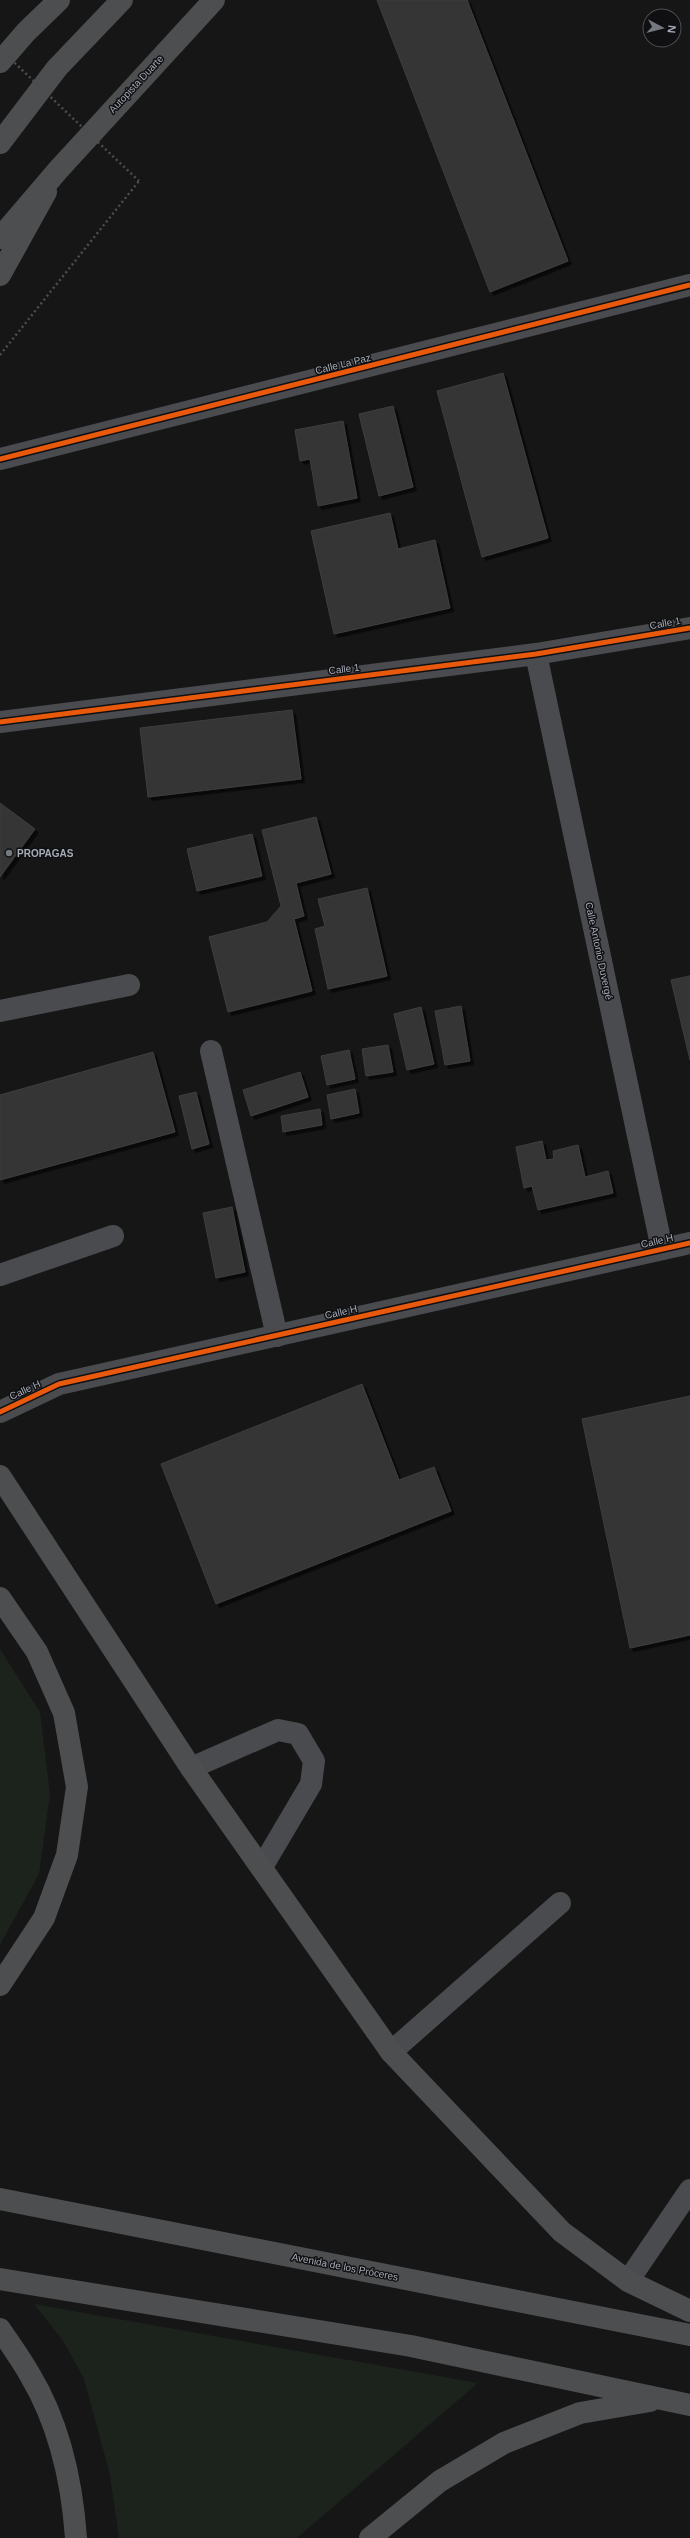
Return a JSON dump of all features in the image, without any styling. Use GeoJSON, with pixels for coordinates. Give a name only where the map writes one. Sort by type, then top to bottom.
{"type":"FeatureCollection","features":[{"type":"Feature","properties":{"kind":"main road"},"geometry":{"type":"LineString","coordinates":[[0,62],[26,32],[59,0]]}},
{"type":"Feature","properties":{"kind":"main road"},"geometry":{"type":"LineString","coordinates":[[0,143],[57,68],[122,0]]}},
{"type":"Feature","properties":{"kind":"main road","name":"Autopista Duarte"},"geometry":{"type":"LineString","coordinates":[[0,238],[59,169],[214,0]]}},
{"type":"Feature","properties":{"kind":"main road","name":"Autopista Duarte"},"geometry":{"type":"LineString","coordinates":[[0,275],[59,169]]}},
{"type":"Feature","properties":{"kind":"main road"},"geometry":{"type":"LineString","coordinates":[[0,1476],[191,1768],[391,2052],[562,2232],[628,2281],[690,2312]]}},
{"type":"Feature","properties":{"kind":"main road"},"geometry":{"type":"LineString","coordinates":[[0,1598],[37,1652],[64,1712],[77,1787],[67,1855],[44,1918],[0,1985]]}},
{"type":"Feature","properties":{"kind":"main road","name":"Avenida de los Próceres"},"geometry":{"type":"LineString","coordinates":[[0,2199],[690,2335]]}},
{"type":"Feature","properties":{"kind":"main road"},"geometry":{"type":"LineString","coordinates":[[0,2279],[411,2346],[690,2405]]}},
{"type":"Feature","properties":{"kind":"main road"},"geometry":{"type":"LineString","coordinates":[[0,2329],[31,2375],[50,2414],[63,2455],[73,2497],[76,2538]]}},
{"type":"Feature","properties":{"kind":"main road"},"geometry":{"type":"LineString","coordinates":[[370,2538],[440,2481],[504,2444],[580,2413],[660,2399]]}},
{"type":"Feature","properties":{"kind":"street","name":"Calle La Paz"},"geometry":{"type":"LineString","coordinates":[[0,459],[690,285]]}},
{"type":"Feature","properties":{"kind":"street","name":"Calle 1"},"geometry":{"type":"LineString","coordinates":[[0,722],[536,654],[690,628]]}},
{"type":"Feature","properties":{"kind":"street","name":"Calle Antonio Duvergé"},"geometry":{"type":"LineString","coordinates":[[536,654],[662,1249]]}},
{"type":"Feature","properties":{"kind":"street"},"geometry":{"type":"LineString","coordinates":[[0,1011],[129,984]]}},
{"type":"Feature","properties":{"kind":"street"},"geometry":{"type":"LineString","coordinates":[[210,1051],[277,1336]]}},
{"type":"Feature","properties":{"kind":"street"},"geometry":{"type":"LineString","coordinates":[[0,1275],[113,1236]]}},
{"type":"Feature","properties":{"kind":"street","name":"Calle H"},"geometry":{"type":"LineString","coordinates":[[0,1412],[59,1384],[690,1242]]}},
{"type":"Feature","properties":{"kind":"street"},"geometry":{"type":"LineString","coordinates":[[191,1768],[278,1730],[298,1734],[314,1761],[311,1784],[262,1867]]}},
{"type":"Feature","properties":{"kind":"street"},"geometry":{"type":"LineString","coordinates":[[391,2052],[560,1903]]}},
{"type":"Feature","properties":{"kind":"street"},"geometry":{"type":"LineString","coordinates":[[628,2281],[690,2190]]}},
{"type":"Feature","properties":{"kind":"path"},"geometry":{"type":"LineString","coordinates":[[0,49],[139,181],[0,355]]}},
{"type":"Feature","properties":{"kind":"shaded area"},"geometry":{"type":"Polygon","coordinates":[[[0,1649],[40,1712],[50,1794],[39,1874],[0,1945],[0,1649]]]}},
{"type":"Feature","properties":{"kind":"shaded area"},"geometry":{"type":"Polygon","coordinates":[[[34,2304],[478,2383],[297,2538],[119,2538],[110,2475],[84,2379],[64,2342],[34,2304]]]}},
{"type":"Feature","properties":{"kind":"building"},"geometry":{"type":"Polygon","coordinates":[[[377,0],[467,0],[568,261],[490,292],[377,0]]]}},
{"type":"Feature","properties":{"kind":"building"},"geometry":{"type":"Polygon","coordinates":[[[503,373],[548,538],[482,557],[437,391],[503,373]]]}},
{"type":"Feature","properties":{"kind":"building"},"geometry":{"type":"Polygon","coordinates":[[[393,406],[413,487],[379,496],[359,414],[393,406]]]}},
{"type":"Feature","properties":{"kind":"building"},"geometry":{"type":"Polygon","coordinates":[[[343,421],[357,498],[318,506],[310,459],[300,461],[295,430],[343,421]]]}},
{"type":"Feature","properties":{"kind":"building"},"geometry":{"type":"Polygon","coordinates":[[[390,513],[398,549],[435,540],[450,608],[334,634],[311,531],[390,513]]]}},
{"type":"Feature","properties":{"kind":"building"},"geometry":{"type":"Polygon","coordinates":[[[292,710],[301,779],[148,797],[140,728],[292,710]]]}},
{"type":"Feature","properties":{"kind":"building","name":"PROPAGAS"},"geometry":{"type":"Polygon","coordinates":[[[0,803],[35,829],[0,877],[0,803]]]}},
{"type":"Feature","properties":{"kind":"building"},"geometry":{"type":"Polygon","coordinates":[[[316,817],[331,874],[296,883],[304,916],[294,919],[312,991],[228,1012],[209,937],[267,922],[281,906],[262,830],[316,817]]]}},
{"type":"Feature","properties":{"kind":"building"},"geometry":{"type":"Polygon","coordinates":[[[252,834],[262,876],[197,891],[187,849],[252,834]]]}},
{"type":"Feature","properties":{"kind":"building"},"geometry":{"type":"Polygon","coordinates":[[[367,888],[387,976],[328,989],[315,929],[325,926],[318,899],[367,888]]]}},
{"type":"Feature","properties":{"kind":"building"},"geometry":{"type":"Polygon","coordinates":[[[690,976],[690,1060],[671,980],[690,976]]]}},
{"type":"Feature","properties":{"kind":"building"},"geometry":{"type":"Polygon","coordinates":[[[461,1006],[470,1061],[445,1065],[435,1011],[461,1006]]]}},
{"type":"Feature","properties":{"kind":"building"},"geometry":{"type":"Polygon","coordinates":[[[421,1007],[434,1064],[407,1070],[394,1014],[421,1007]]]}},
{"type":"Feature","properties":{"kind":"building"},"geometry":{"type":"Polygon","coordinates":[[[388,1045],[393,1072],[366,1076],[362,1049],[388,1045]]]}},
{"type":"Feature","properties":{"kind":"building"},"geometry":{"type":"Polygon","coordinates":[[[349,1050],[355,1079],[327,1085],[321,1056],[349,1050]]]}},
{"type":"Feature","properties":{"kind":"building"},"geometry":{"type":"Polygon","coordinates":[[[153,1052],[175,1132],[0,1180],[0,1095],[153,1052]]]}},
{"type":"Feature","properties":{"kind":"building"},"geometry":{"type":"Polygon","coordinates":[[[300,1072],[308,1097],[251,1116],[243,1090],[300,1072]]]}},
{"type":"Feature","properties":{"kind":"building"},"geometry":{"type":"Polygon","coordinates":[[[355,1089],[359,1113],[331,1119],[327,1095],[355,1089]]]}},
{"type":"Feature","properties":{"kind":"building"},"geometry":{"type":"Polygon","coordinates":[[[196,1092],[209,1144],[192,1149],[179,1096],[196,1092]]]}},
{"type":"Feature","properties":{"kind":"building"},"geometry":{"type":"Polygon","coordinates":[[[320,1109],[322,1125],[283,1132],[281,1116],[320,1109]]]}},
{"type":"Feature","properties":{"kind":"building"},"geometry":{"type":"Polygon","coordinates":[[[542,1141],[546,1160],[554,1159],[553,1151],[578,1145],[585,1177],[608,1171],[613,1193],[538,1210],[532,1186],[524,1188],[516,1147],[542,1141]]]}},
{"type":"Feature","properties":{"kind":"building"},"geometry":{"type":"Polygon","coordinates":[[[232,1207],[245,1272],[216,1278],[203,1213],[232,1207]]]}},
{"type":"Feature","properties":{"kind":"building"},"geometry":{"type":"Polygon","coordinates":[[[362,1384],[399,1480],[434,1467],[451,1511],[216,1604],[161,1464],[362,1384]]]}},
{"type":"Feature","properties":{"kind":"building"},"geometry":{"type":"Polygon","coordinates":[[[690,1396],[690,1635],[630,1648],[582,1419],[690,1396]]]}},
{"type":"Feature","properties":{"kind":"cycle path"},"geometry":{"type":"LineString","coordinates":[[0,459],[690,285]]}},
{"type":"Feature","properties":{"kind":"cycle path"},"geometry":{"type":"LineString","coordinates":[[0,722],[536,654],[690,628]]}},
{"type":"Feature","properties":{"kind":"cycle path"},"geometry":{"type":"LineString","coordinates":[[0,1412],[59,1384],[690,1243]]}},
{"type":"Feature","properties":{"kind":"place","name":"PROPAGAS"},"geometry":{"type":"Point","coordinates":[9,853]}}]}
